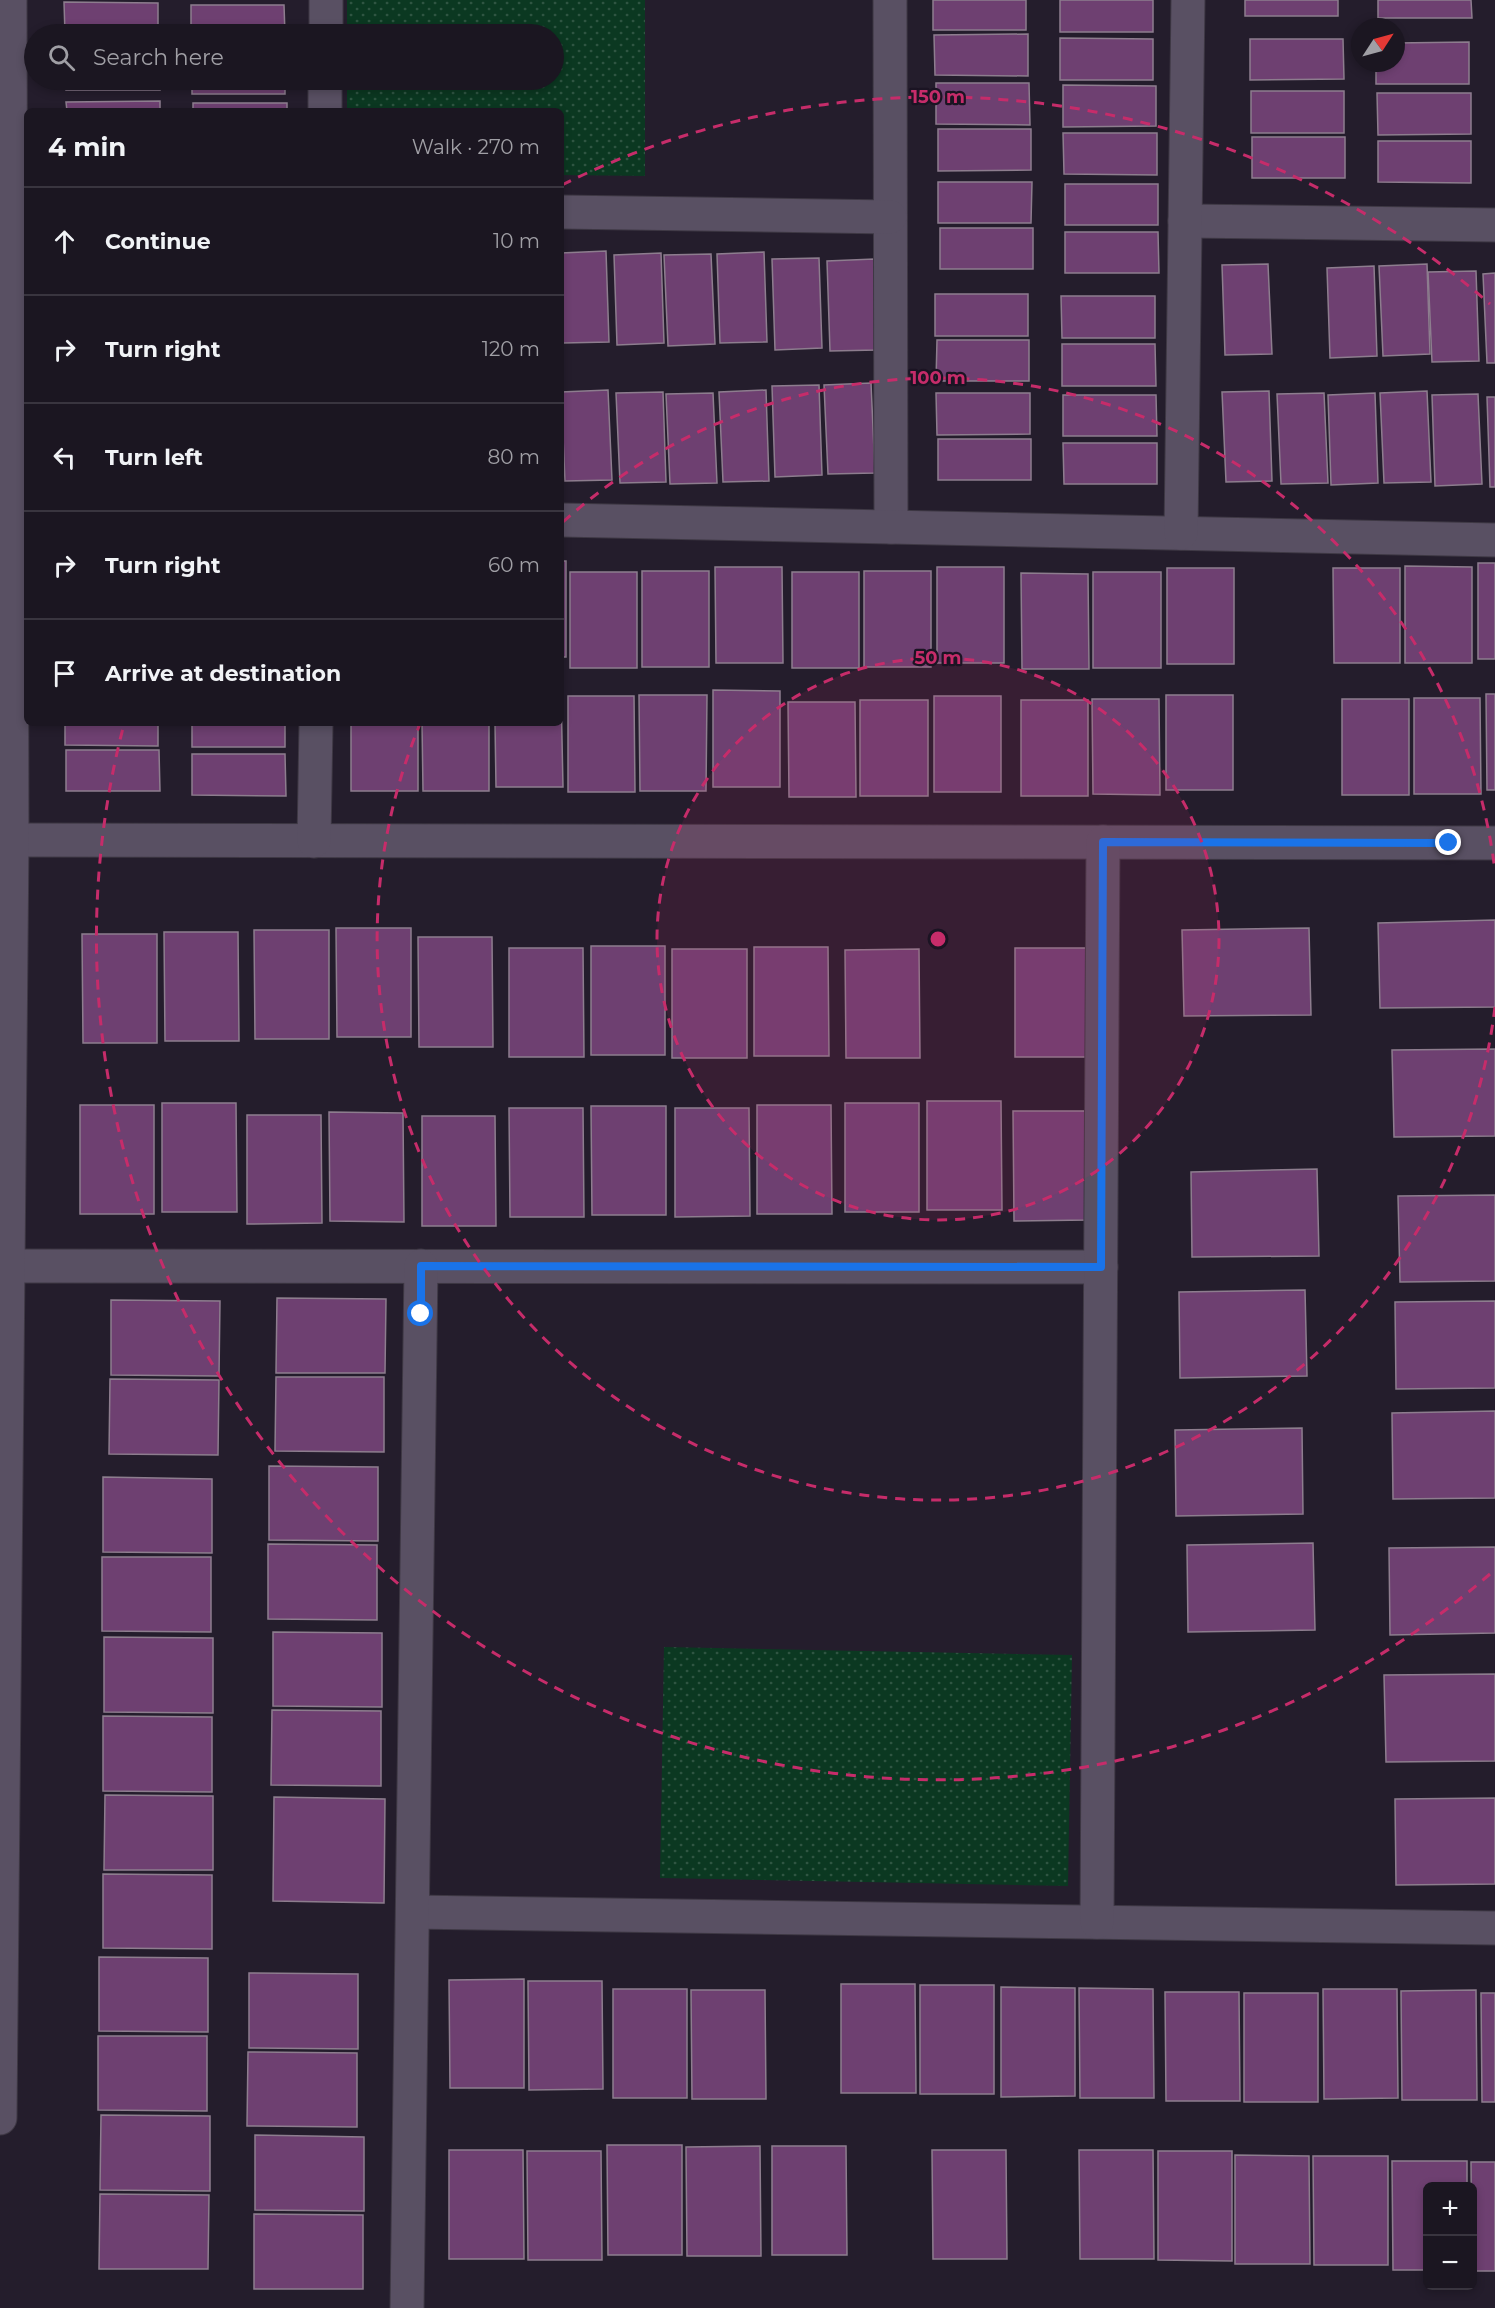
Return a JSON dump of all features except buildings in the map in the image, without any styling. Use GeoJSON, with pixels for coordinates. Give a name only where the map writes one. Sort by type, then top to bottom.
{"type":"FeatureCollection","features":[{"type":"Feature","properties":{"kind":"street"},"geometry":{"type":"LineString","coordinates":[[0,2118],[2,1612],[12,840],[5,201],[10,0]]}},
{"type":"Feature","properties":{"kind":"street"},"geometry":{"type":"LineString","coordinates":[[326,0],[326,24]]}},
{"type":"Feature","properties":{"kind":"street"},"geometry":{"type":"LineString","coordinates":[[890,0],[891,527]]}},
{"type":"Feature","properties":{"kind":"street"},"geometry":{"type":"LineString","coordinates":[[1181,533],[1188,0]]}},
{"type":"Feature","properties":{"kind":"street"},"geometry":{"type":"LineString","coordinates":[[325,90],[325,108]]}},
{"type":"Feature","properties":{"kind":"street"},"geometry":{"type":"LineString","coordinates":[[564,212],[890,217]]}},
{"type":"Feature","properties":{"kind":"street"},"geometry":{"type":"LineString","coordinates":[[1185,221],[1495,225]]}},
{"type":"Feature","properties":{"kind":"street"},"geometry":{"type":"LineString","coordinates":[[564,520],[1495,540]]}},
{"type":"Feature","properties":{"kind":"street"},"geometry":{"type":"LineString","coordinates":[[314,841],[316,726]]}},
{"type":"Feature","properties":{"kind":"street"},"geometry":{"type":"LineString","coordinates":[[12,840],[1495,843]]}},
{"type":"Feature","properties":{"kind":"street"},"geometry":{"type":"LineString","coordinates":[[1097,1922],[1103,842]]}},
{"type":"Feature","properties":{"kind":"street"},"geometry":{"type":"LineString","coordinates":[[8,1266],[1101,1267]]}},
{"type":"Feature","properties":{"kind":"street"},"geometry":{"type":"LineString","coordinates":[[407,2308],[421,1266]]}},
{"type":"Feature","properties":{"kind":"street"},"geometry":{"type":"LineString","coordinates":[[413,1912],[1495,1928]]}},
{"type":"Feature","properties":{"kind":"green space"},"geometry":{"type":"Polygon","coordinates":[[[347,0],[645,0],[645,176],[564,175],[564,108],[347,108],[347,90],[564,90],[564,24],[347,24],[347,0]]]}},
{"type":"Feature","properties":{"kind":"green space"},"geometry":{"type":"Polygon","coordinates":[[[664,1647],[1072,1655],[1068,1886],[660,1878],[664,1647]]]}},
{"type":"Feature","properties":{"kind":"route"},"geometry":{"type":"LineString","coordinates":[[421,1314],[421,1266],[1101,1267],[1103,842],[1449,843]]}}]}
